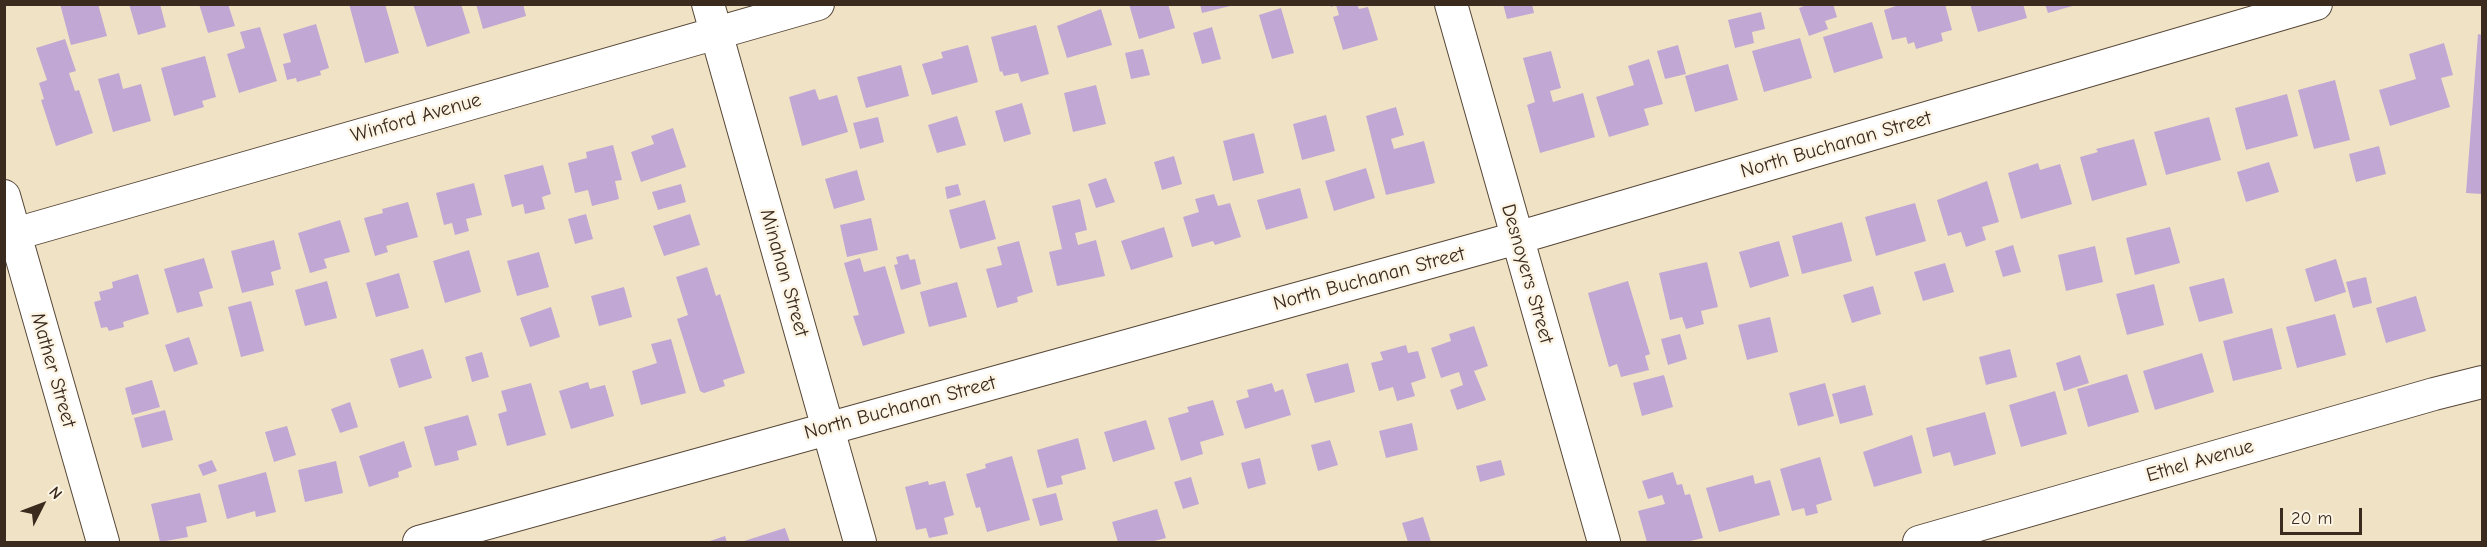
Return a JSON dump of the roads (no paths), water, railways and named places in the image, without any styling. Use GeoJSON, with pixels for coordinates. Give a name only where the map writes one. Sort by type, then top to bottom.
{"type":"FeatureCollection","features":[{"type":"Feature","properties":{"kind":"street","name":"Winford Avenue"},"geometry":{"type":"LineString","coordinates":[[15,234],[712,18],[818,4]]}},
{"type":"Feature","properties":{"kind":"street","name":"Desnoyers Street"},"geometry":{"type":"LineString","coordinates":[[1451,4],[1604,543]]}},
{"type":"Feature","properties":{"kind":"street","name":"North Buchanan Street"},"geometry":{"type":"LineString","coordinates":[[419,543],[1517,238],[2316,4]]}},
{"type":"Feature","properties":{"kind":"street","name":"Minahan Street"},"geometry":{"type":"LineString","coordinates":[[712,18],[860,543]]}},
{"type":"Feature","properties":{"kind":"street","name":"Mather Street"},"geometry":{"type":"LineString","coordinates":[[4,196],[103,543]]}},
{"type":"Feature","properties":{"kind":"street","name":"Ethel Avenue"},"geometry":{"type":"LineString","coordinates":[[1919,543],[2482,382]]}}]}
